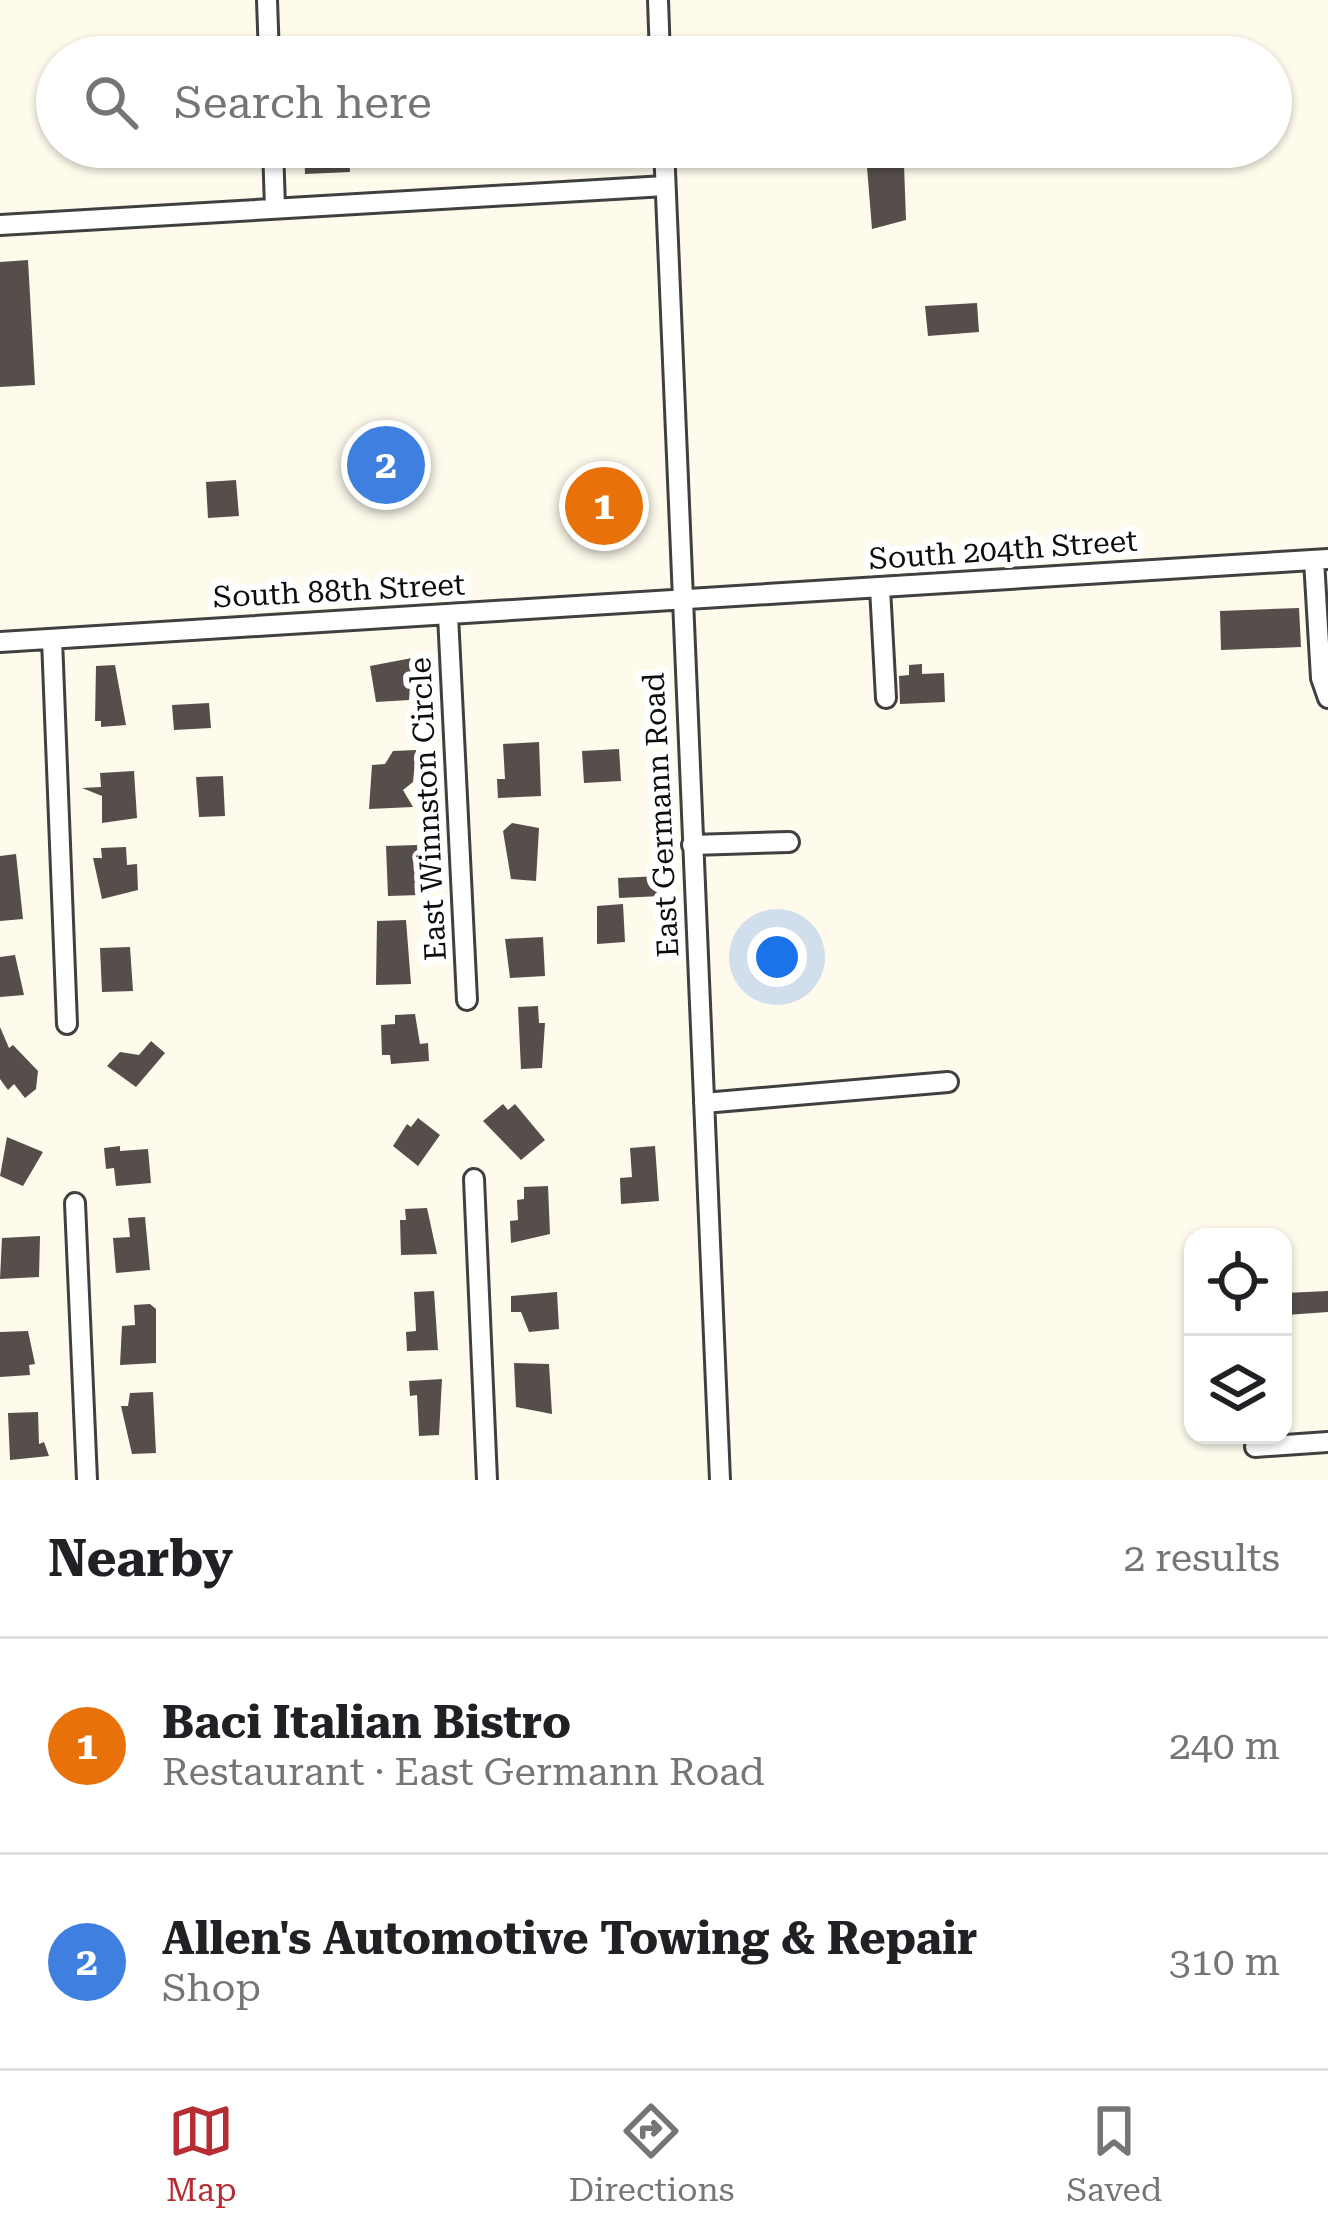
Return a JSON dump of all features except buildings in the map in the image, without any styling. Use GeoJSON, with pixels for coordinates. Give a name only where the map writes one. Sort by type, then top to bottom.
{"type":"FeatureCollection","features":[{"type":"Feature","properties":{"kind":"street"},"geometry":{"type":"LineString","coordinates":[[267,0],[268,36]]}},
{"type":"Feature","properties":{"kind":"street"},"geometry":{"type":"LineString","coordinates":[[658,0],[659,36]]}},
{"type":"Feature","properties":{"kind":"street"},"geometry":{"type":"LineString","coordinates":[[274,168],[275,208]]}},
{"type":"Feature","properties":{"kind":"street","name":"East Germann Road"},"geometry":{"type":"LineString","coordinates":[[665,168],[720,1480]]}},
{"type":"Feature","properties":{"kind":"street"},"geometry":{"type":"LineString","coordinates":[[0,225],[665,185]]}},
{"type":"Feature","properties":{"kind":"street"},"geometry":{"type":"LineString","coordinates":[[1321,559],[1321,678],[1328,698]]}},
{"type":"Feature","properties":{"kind":"street","name":"South 204th Street"},"geometry":{"type":"LineString","coordinates":[[682,600],[1321,559]]}},
{"type":"Feature","properties":{"kind":"street"},"geometry":{"type":"LineString","coordinates":[[880,588],[886,698]]}},
{"type":"Feature","properties":{"kind":"street","name":"South 88th Street"},"geometry":{"type":"LineString","coordinates":[[0,642],[682,600]]}},
{"type":"Feature","properties":{"kind":"street","name":"East Winnston Circle"},"geometry":{"type":"LineString","coordinates":[[448,615],[467,1000]]}},
{"type":"Feature","properties":{"kind":"street"},"geometry":{"type":"LineString","coordinates":[[52,639],[67,1024]]}},
{"type":"Feature","properties":{"kind":"street"},"geometry":{"type":"LineString","coordinates":[[692,845],[789,842]]}},
{"type":"Feature","properties":{"kind":"street"},"geometry":{"type":"LineString","coordinates":[[704,1103],[948,1082]]}},
{"type":"Feature","properties":{"kind":"street"},"geometry":{"type":"LineString","coordinates":[[474,1179],[487,1480]]}},
{"type":"Feature","properties":{"kind":"street"},"geometry":{"type":"LineString","coordinates":[[75,1203],[87,1480]]}},
{"type":"Feature","properties":{"kind":"street"},"geometry":{"type":"LineString","coordinates":[[1255,1447],[1328,1442]]}},
{"type":"Feature","properties":{"kind":"place","name":"Allen's Automotive Towing & Repair"},"geometry":{"type":"Point","coordinates":[386,465]}},
{"type":"Feature","properties":{"kind":"place","name":"Baci Italian Bistro"},"geometry":{"type":"Point","coordinates":[604,506]}}]}
